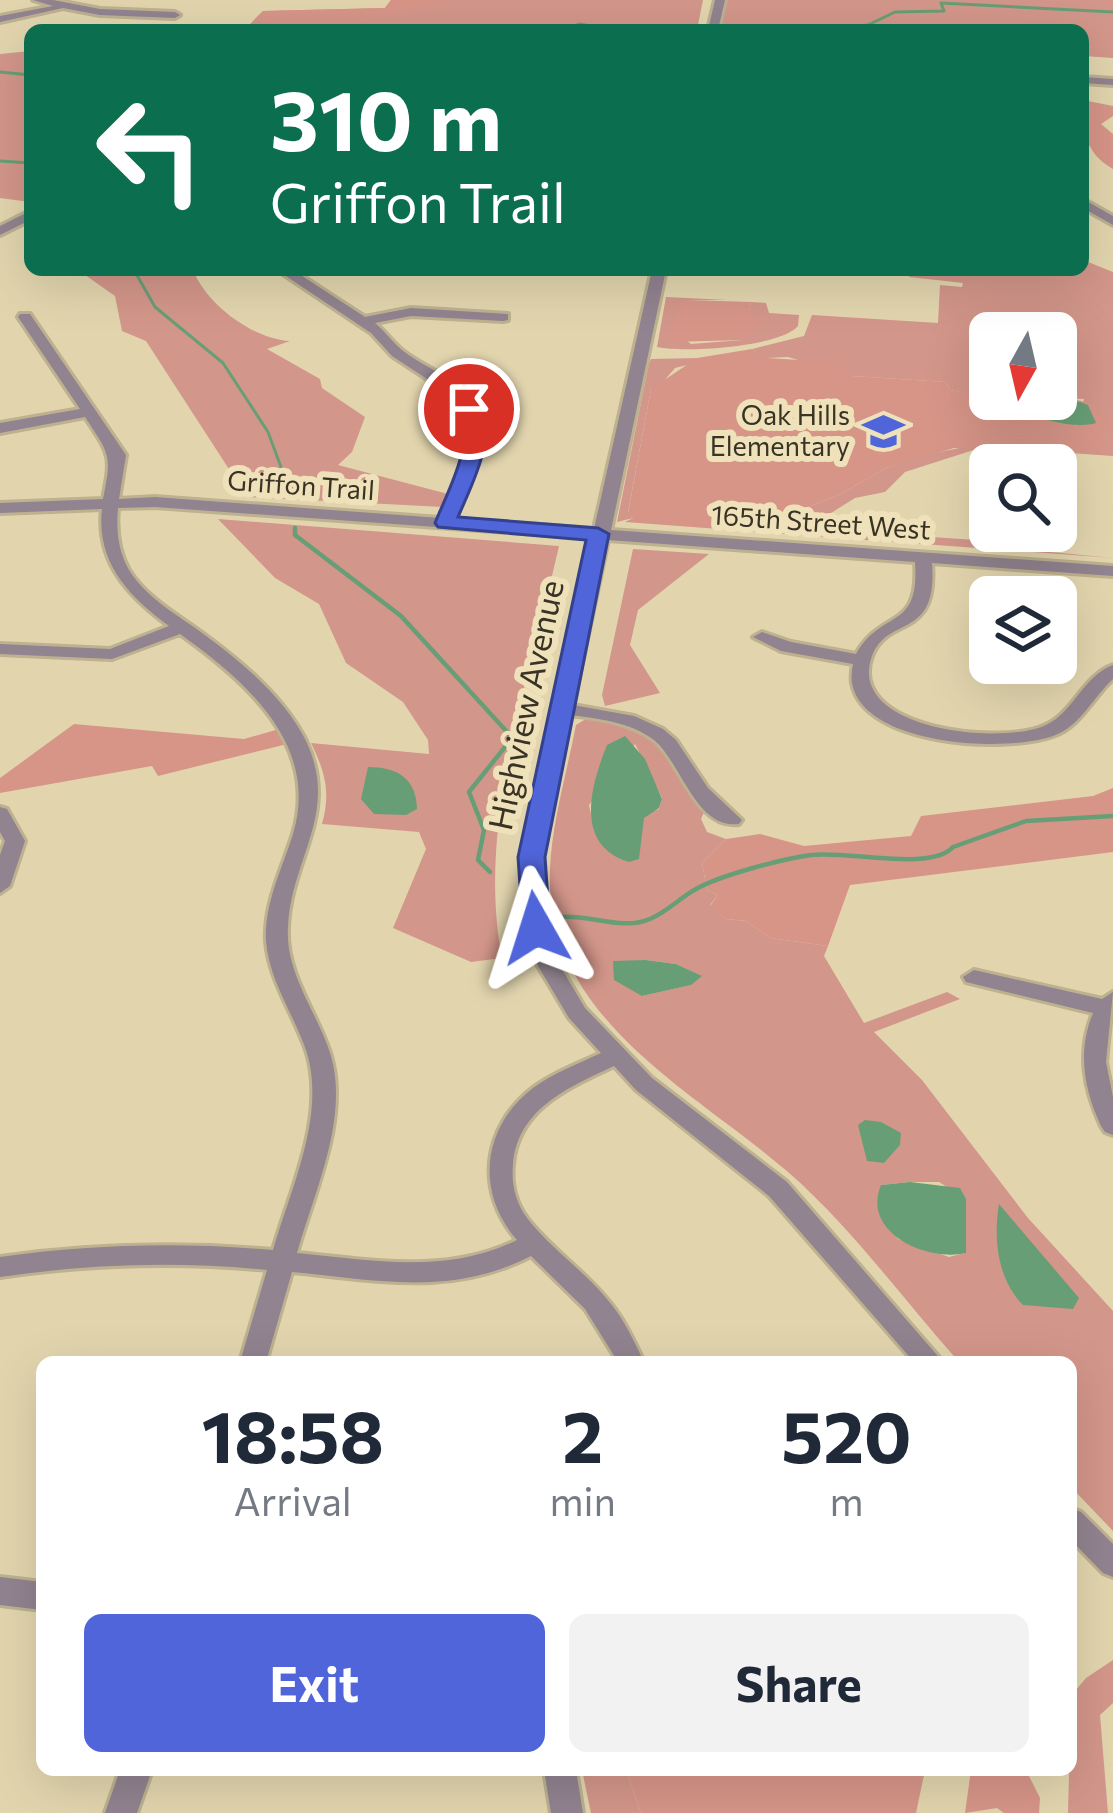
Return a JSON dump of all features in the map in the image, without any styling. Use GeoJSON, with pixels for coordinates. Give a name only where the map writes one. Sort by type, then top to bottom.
{"type":"FeatureCollection","features":[{"type":"Feature","properties":{"kind":"street"},"geometry":{"type":"LineString","coordinates":[[38,0],[175,15]]}},
{"type":"Feature","properties":{"kind":"street"},"geometry":{"type":"LineString","coordinates":[[0,19],[83,0]]}},
{"type":"Feature","properties":{"kind":"street"},"geometry":{"type":"LineString","coordinates":[[293,276],[445,382],[469,409],[475,426],[473,453],[446,523]]}},
{"type":"Feature","properties":{"kind":"street","name":"Highview Avenue"},"geometry":{"type":"LineString","coordinates":[[658,276],[531,857],[533,913],[557,982],[613,1057],[778,1189],[925,1356]]}},
{"type":"Feature","properties":{"kind":"street"},"geometry":{"type":"LineString","coordinates":[[361,322],[411,312],[503,317]]}},
{"type":"Feature","properties":{"kind":"street"},"geometry":{"type":"LineString","coordinates":[[25,317],[118,455],[110,539],[118,566],[139,593],[213,650],[274,710],[295,739],[312,780],[311,809],[280,909],[277,940],[320,1053],[323,1109],[255,1356]]}},
{"type":"Feature","properties":{"kind":"street"},"geometry":{"type":"LineString","coordinates":[[0,428],[90,412]]}},
{"type":"Feature","properties":{"kind":"street","name":"Griffon Trail"},"geometry":{"type":"LineString","coordinates":[[0,508],[111,501],[598,534]]}},
{"type":"Feature","properties":{"kind":"street","name":"165th Street West"},"geometry":{"type":"LineString","coordinates":[[598,534],[1113,571]]}},
{"type":"Feature","properties":{"kind":"street"},"geometry":{"type":"LineString","coordinates":[[923,557],[925,589],[916,611],[880,636],[861,660],[862,683],[892,716],[946,738],[989,743],[1029,738],[1061,726],[1113,670]]}},
{"type":"Feature","properties":{"kind":"street"},"geometry":{"type":"LineString","coordinates":[[0,649],[112,654],[181,627]]}},
{"type":"Feature","properties":{"kind":"street"},"geometry":{"type":"LineString","coordinates":[[762,637],[787,647],[861,660]]}},
{"type":"Feature","properties":{"kind":"street"},"geometry":{"type":"LineString","coordinates":[[562,709],[603,713],[650,729],[671,747],[700,796],[732,820]]}},
{"type":"Feature","properties":{"kind":"street"},"geometry":{"type":"LineString","coordinates":[[0,813],[15,841],[0,886]]}},
{"type":"Feature","properties":{"kind":"street"},"geometry":{"type":"LineString","coordinates":[[974,977],[1109,1003],[1094,1066],[1100,1097],[1113,1126]]}},
{"type":"Feature","properties":{"kind":"street"},"geometry":{"type":"LineString","coordinates":[[613,1057],[539,1096],[521,1113],[503,1143],[499,1178],[505,1204],[535,1242],[606,1312],[628,1356]]}},
{"type":"Feature","properties":{"kind":"street"},"geometry":{"type":"LineString","coordinates":[[0,1267],[134,1253],[283,1260],[427,1275],[498,1261],[535,1242]]}},
{"type":"Feature","properties":{"kind":"street"},"geometry":{"type":"LineString","coordinates":[[1077,1527],[1113,1564]]}},
{"type":"Feature","properties":{"kind":"street"},"geometry":{"type":"LineString","coordinates":[[0,1591],[36,1595]]}},
{"type":"Feature","properties":{"kind":"street"},"geometry":{"type":"LineString","coordinates":[[121,1813],[134,1776]]}},
{"type":"Feature","properties":{"kind":"street"},"geometry":{"type":"LineString","coordinates":[[561,1776],[567,1813]]}},
{"type":"Feature","properties":{"kind":"shaded area"},"geometry":{"type":"Polygon","coordinates":[[[391,0],[703,0],[698,24],[250,24],[263,11],[385,8],[391,0]]]}},
{"type":"Feature","properties":{"kind":"shaded area"},"geometry":{"type":"Polygon","coordinates":[[[391,0],[441,0],[399,15],[349,24],[254,20],[263,11],[385,8],[391,0]]]}},
{"type":"Feature","properties":{"kind":"shaded area"},"geometry":{"type":"Polygon","coordinates":[[[720,0],[1113,0],[1113,58],[1089,56],[1089,24],[714,24],[720,0]]]}},
{"type":"Feature","properties":{"kind":"shaded area"},"geometry":{"type":"Polygon","coordinates":[[[24,52],[24,201],[0,198],[0,54],[24,52]]]}},
{"type":"Feature","properties":{"kind":"shaded area"},"geometry":{"type":"Polygon","coordinates":[[[1089,101],[1113,106],[1113,116],[1101,124],[1113,134],[1113,169],[1089,143],[1089,101]]]}},
{"type":"Feature","properties":{"kind":"shaded area"},"geometry":{"type":"Polygon","coordinates":[[[1089,262],[1113,272],[1113,456],[1077,454],[1077,444],[1071,444],[1084,399],[1077,399],[1077,312],[969,312],[969,394],[950,390],[946,382],[851,376],[788,357],[766,358],[752,349],[804,336],[812,315],[938,323],[940,285],[962,287],[963,283],[909,277],[1089,276],[1089,262]]]}},
{"type":"Feature","properties":{"kind":"shaded area"},"geometry":{"type":"Polygon","coordinates":[[[87,276],[196,276],[233,318],[261,334],[290,341],[267,349],[320,379],[322,388],[365,417],[352,452],[338,465],[448,494],[443,507],[247,497],[146,341],[122,331],[115,296],[87,276]]]}},
{"type":"Feature","properties":{"kind":"shaded area"},"geometry":{"type":"Polygon","coordinates":[[[666,297],[728,300],[688,300],[671,328],[691,344],[742,340],[751,302],[766,303],[769,313],[799,315],[798,326],[753,343],[709,349],[657,347],[666,297]]]}},
{"type":"Feature","properties":{"kind":"shaded area"},"geometry":{"type":"Polygon","coordinates":[[[681,302],[751,302],[749,311],[760,324],[742,340],[672,342],[666,335],[680,313],[681,302]]]}},
{"type":"Feature","properties":{"kind":"shaded area","name":"Oak Hills Elementary"},"geometry":{"type":"Polygon","coordinates":[[[752,349],[767,358],[833,362],[851,376],[946,382],[950,390],[969,393],[969,420],[1061,420],[1079,426],[1089,412],[1087,405],[1077,400],[1092,406],[1099,412],[1111,431],[1100,446],[1087,450],[1077,450],[1077,444],[954,448],[886,468],[839,495],[746,531],[625,522],[633,518],[628,513],[651,389],[697,358],[752,349]]]}},
{"type":"Feature","properties":{"kind":"shaded area"},"geometry":{"type":"Polygon","coordinates":[[[697,358],[695,363],[675,368],[657,389],[651,389],[628,512],[633,518],[617,522],[649,363],[651,359],[697,358]]]}},
{"type":"Feature","properties":{"kind":"shaded area"},"geometry":{"type":"Polygon","coordinates":[[[1077,402],[1088,405],[1096,423],[1050,420],[1077,420],[1077,402]]]}},
{"type":"Feature","properties":{"kind":"shaded area"},"geometry":{"type":"Polygon","coordinates":[[[969,446],[969,451],[905,472],[885,492],[855,498],[831,513],[857,532],[969,540],[969,547],[746,531],[839,495],[886,468],[969,446]]]}},
{"type":"Feature","properties":{"kind":"shaded area"},"geometry":{"type":"Polygon","coordinates":[[[218,519],[559,546],[521,698],[501,803],[496,907],[502,958],[471,962],[393,928],[426,849],[419,832],[322,824],[325,782],[311,743],[429,754],[428,740],[403,702],[346,663],[319,604],[275,578],[218,519]]]}},
{"type":"Feature","properties":{"kind":"shaded area"},"geometry":{"type":"Polygon","coordinates":[[[633,549],[709,554],[638,610],[630,645],[660,693],[605,706],[602,695],[633,549]]]}},
{"type":"Feature","properties":{"kind":"shaded area"},"geometry":{"type":"Polygon","coordinates":[[[589,717],[631,727],[647,736],[670,761],[705,810],[701,819],[707,832],[726,839],[702,863],[707,890],[718,895],[710,905],[726,919],[746,921],[770,938],[828,946],[824,956],[864,1023],[947,992],[960,999],[874,1032],[922,1080],[1028,1218],[1113,1311],[1113,1531],[1077,1493],[1077,1356],[954,1356],[811,1193],[669,1079],[597,1008],[571,968],[555,921],[550,869],[576,725],[589,717]],[[635,744],[589,805],[595,833],[659,809],[662,798],[635,744]],[[646,960],[642,996],[690,985],[701,976],[676,964],[646,960]],[[939,1182],[881,1185],[898,1239],[949,1257],[965,1253],[966,1199],[939,1182]]]}},
{"type":"Feature","properties":{"kind":"shaded area"},"geometry":{"type":"Polygon","coordinates":[[[74,724],[244,739],[279,729],[287,744],[158,776],[152,766],[0,793],[0,778],[74,724]]]}},
{"type":"Feature","properties":{"kind":"shaded area"},"geometry":{"type":"Polygon","coordinates":[[[625,736],[645,759],[662,799],[659,808],[644,818],[639,859],[629,862],[611,854],[600,842],[591,812],[607,745],[625,736]]]}},
{"type":"Feature","properties":{"kind":"shaded area"},"geometry":{"type":"Polygon","coordinates":[[[368,767],[403,776],[413,789],[417,809],[406,815],[374,814],[361,799],[368,767]]]}},
{"type":"Feature","properties":{"kind":"shaded area"},"geometry":{"type":"Polygon","coordinates":[[[1113,788],[1113,852],[850,885],[828,946],[770,938],[746,921],[726,919],[710,906],[718,895],[707,890],[702,863],[726,839],[760,834],[804,846],[911,836],[921,816],[1093,796],[1113,788]]]}},
{"type":"Feature","properties":{"kind":"shaded area"},"geometry":{"type":"Polygon","coordinates":[[[613,961],[676,964],[702,976],[691,985],[642,996],[614,980],[613,961]]]}},
{"type":"Feature","properties":{"kind":"shaded area"},"geometry":{"type":"Polygon","coordinates":[[[865,1120],[901,1133],[900,1145],[884,1163],[867,1161],[858,1125],[865,1120]]]}},
{"type":"Feature","properties":{"kind":"shaded area"},"geometry":{"type":"Polygon","coordinates":[[[910,1182],[960,1188],[966,1199],[966,1253],[933,1253],[889,1230],[877,1202],[881,1185],[910,1182]]]}},
{"type":"Feature","properties":{"kind":"shaded area"},"geometry":{"type":"Polygon","coordinates":[[[999,1204],[1079,1298],[1073,1309],[1023,1305],[1015,1295],[999,1259],[999,1204]]]}},
{"type":"Feature","properties":{"kind":"shaded area"},"geometry":{"type":"Polygon","coordinates":[[[1113,1660],[1113,1703],[1100,1715],[1108,1813],[1068,1813],[1069,1776],[1077,1776],[1077,1689],[1113,1660]]]}},
{"type":"Feature","properties":{"kind":"shaded area"},"geometry":{"type":"Polygon","coordinates":[[[583,1776],[628,1776],[641,1813],[591,1813],[583,1776]]]}},
{"type":"Feature","properties":{"kind":"shaded area"},"geometry":{"type":"Polygon","coordinates":[[[628,1776],[924,1776],[916,1813],[641,1813],[628,1776]]]}},
{"type":"Feature","properties":{"kind":"shaded area"},"geometry":{"type":"Polygon","coordinates":[[[970,1776],[1029,1776],[1040,1798],[1039,1813],[1004,1813],[997,1808],[965,1813],[970,1776]]]}},
{"type":"Feature","properties":{"kind":"waterway"},"geometry":{"type":"LineString","coordinates":[[870,24],[895,12],[944,11],[941,3],[1113,12]]}},
{"type":"Feature","properties":{"kind":"waterway"},"geometry":{"type":"LineString","coordinates":[[0,72],[24,74]]}},
{"type":"Feature","properties":{"kind":"waterway"},"geometry":{"type":"LineString","coordinates":[[0,161],[24,163]]}},
{"type":"Feature","properties":{"kind":"waterway"},"geometry":{"type":"LineString","coordinates":[[137,276],[155,307],[223,363],[268,432],[288,486]]}},
{"type":"Feature","properties":{"kind":"waterway"},"geometry":{"type":"LineString","coordinates":[[287,483],[292,497]]}},
{"type":"Feature","properties":{"kind":"waterway"},"geometry":{"type":"LineString","coordinates":[[295,528],[295,535],[401,616],[509,734],[509,742],[469,792],[484,830],[478,860],[490,872]]}},
{"type":"Feature","properties":{"kind":"waterway"},"geometry":{"type":"LineString","coordinates":[[560,917],[639,922],[707,884],[784,860],[826,854],[926,858],[1026,821],[1113,816]]}},
{"type":"Feature","properties":{"kind":"place","name":"Oak Hills Elementary"},"geometry":{"type":"Point","coordinates":[884,432]}},
{"type":"Feature","properties":{"kind":"route"},"geometry":{"type":"LineString","coordinates":[[469,409],[476,436],[473,453],[446,523],[598,534],[531,857],[536,928]]}}]}
